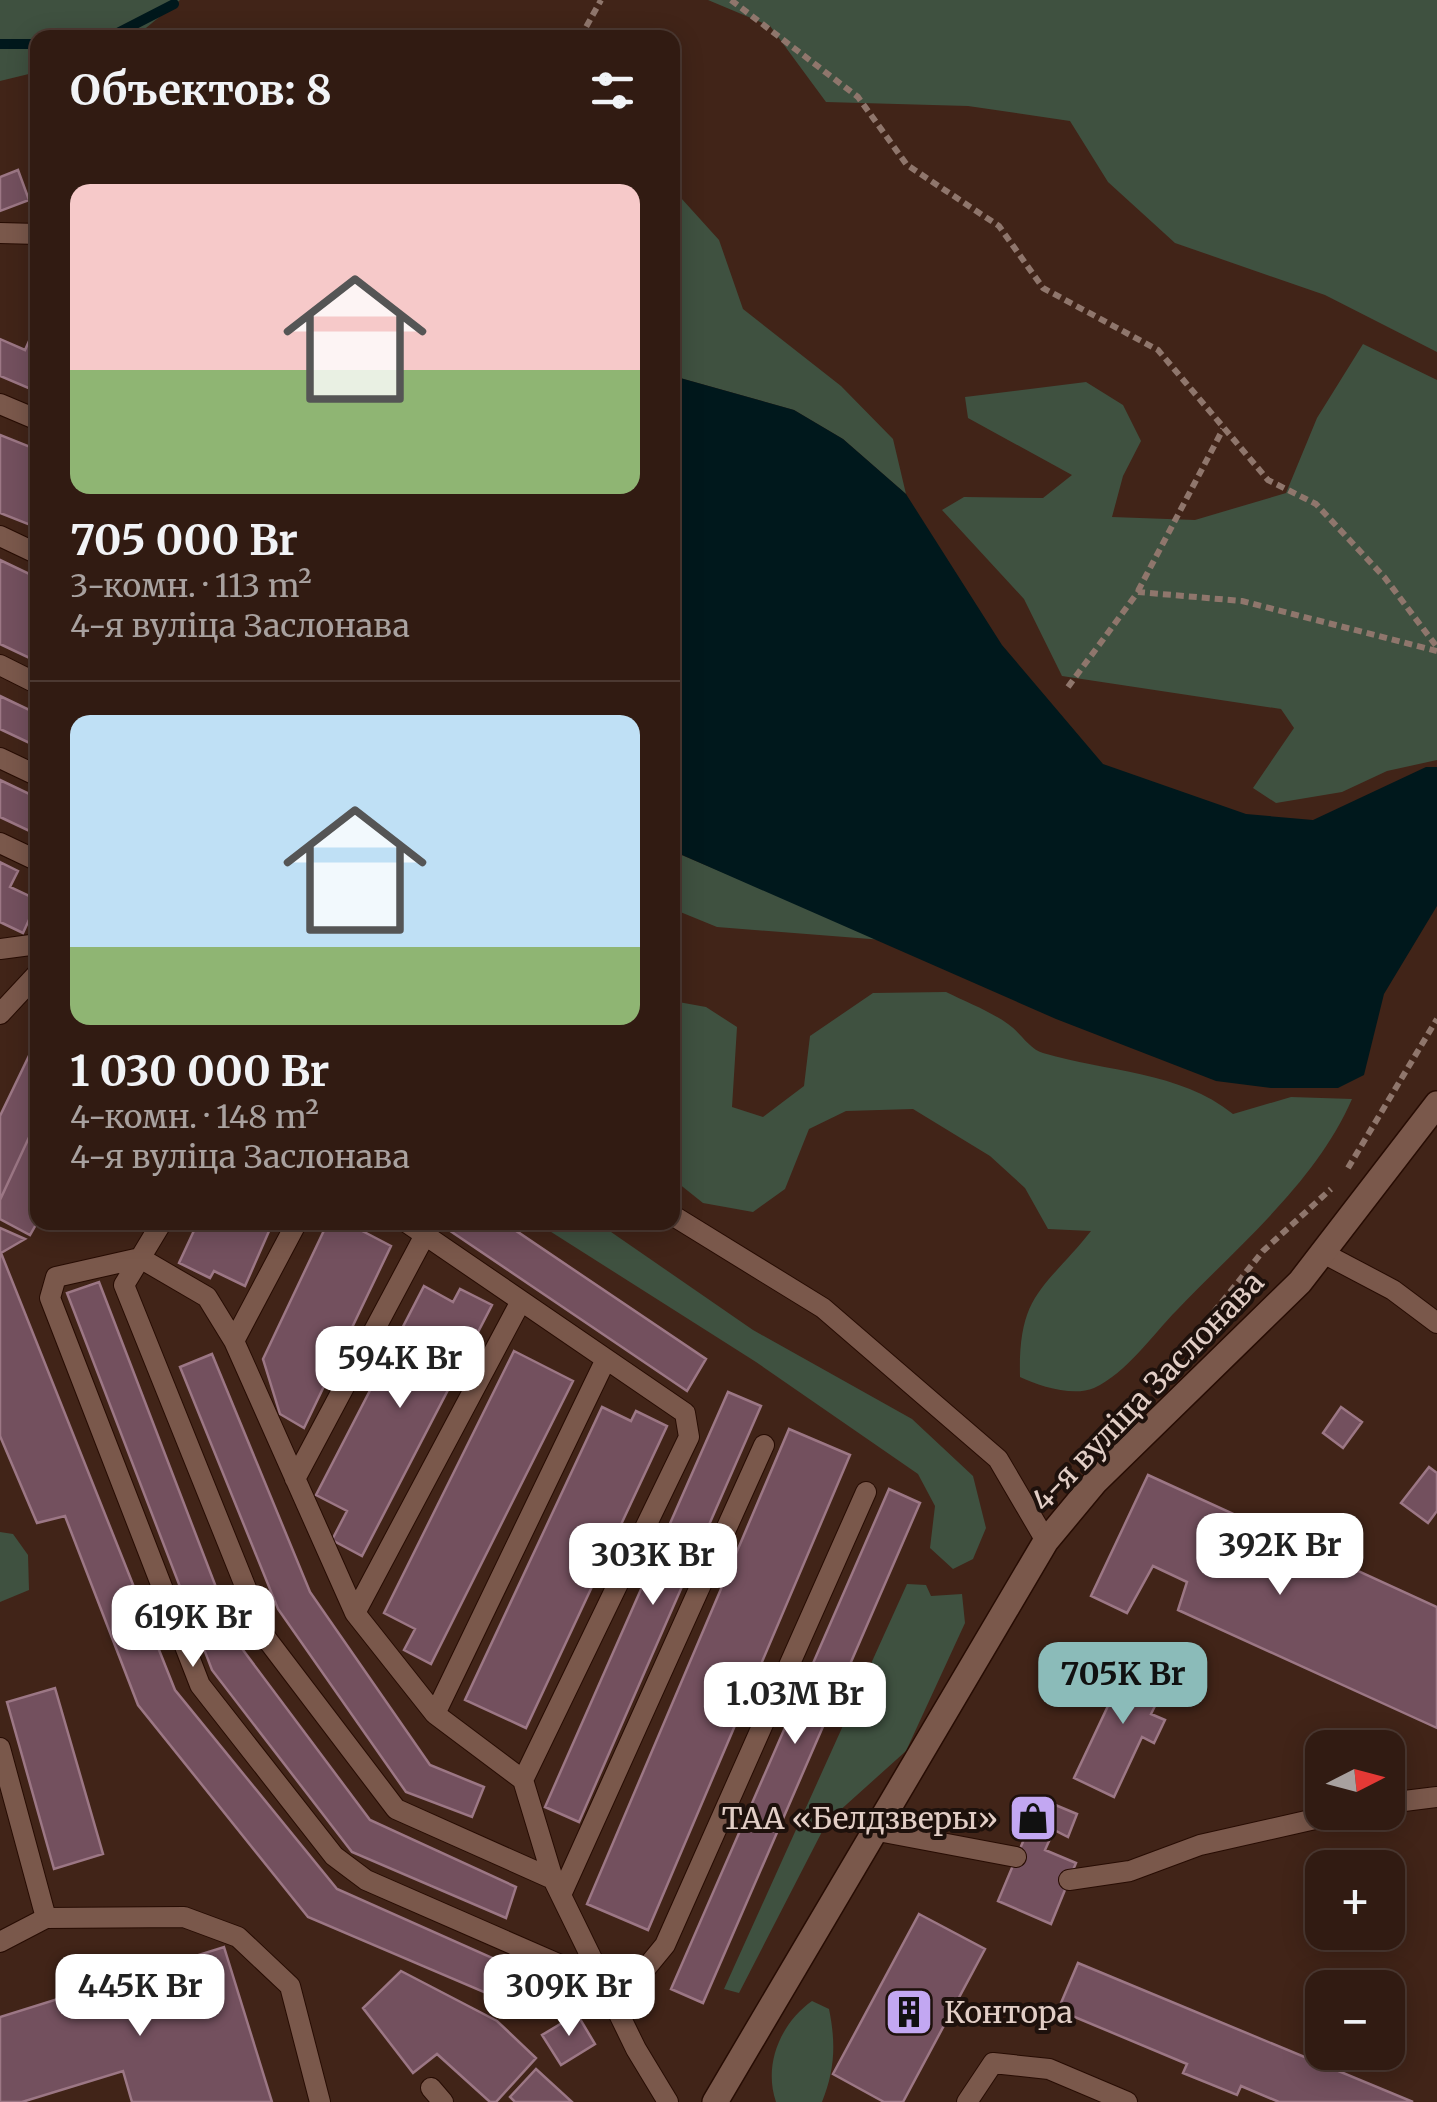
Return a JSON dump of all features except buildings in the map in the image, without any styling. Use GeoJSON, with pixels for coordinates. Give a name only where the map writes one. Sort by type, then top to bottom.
{"type":"FeatureCollection","features":[{"type":"Feature","properties":{"kind":"street","name":"4-я вуліца Заслонава"},"geometry":{"type":"LineString","coordinates":[[715,2102],[1046,1541],[1095,1482],[1300,1282],[1437,1104]]}},
{"type":"Feature","properties":{"kind":"lane"},"geometry":{"type":"LineString","coordinates":[[0,233],[30,234]]}},
{"type":"Feature","properties":{"kind":"lane"},"geometry":{"type":"LineString","coordinates":[[0,404],[30,417]]}},
{"type":"Feature","properties":{"kind":"lane"},"geometry":{"type":"LineString","coordinates":[[0,536],[30,550]]}},
{"type":"Feature","properties":{"kind":"lane"},"geometry":{"type":"LineString","coordinates":[[0,665],[30,680]]}},
{"type":"Feature","properties":{"kind":"lane"},"geometry":{"type":"LineString","coordinates":[[0,758],[30,772]]}},
{"type":"Feature","properties":{"kind":"lane"},"geometry":{"type":"LineString","coordinates":[[0,842],[30,857]]}},
{"type":"Feature","properties":{"kind":"lane"},"geometry":{"type":"LineString","coordinates":[[0,949],[30,945]]}},
{"type":"Feature","properties":{"kind":"lane"},"geometry":{"type":"LineString","coordinates":[[0,1014],[30,982]]}},
{"type":"Feature","properties":{"kind":"lane"},"geometry":{"type":"LineString","coordinates":[[680,1219],[823,1308],[998,1458],[1046,1541]]}},
{"type":"Feature","properties":{"kind":"lane"},"geometry":{"type":"LineString","coordinates":[[157,1230],[124,1285],[266,1638],[396,1809],[557,1887]]}},
{"type":"Feature","properties":{"kind":"lane"},"geometry":{"type":"LineString","coordinates":[[234,1341],[292,1230]]}},
{"type":"Feature","properties":{"kind":"lane"},"geometry":{"type":"LineString","coordinates":[[417,1230],[685,1413],[689,1437],[523,1780]]}},
{"type":"Feature","properties":{"kind":"lane"},"geometry":{"type":"LineString","coordinates":[[295,1479],[425,1236]]}},
{"type":"Feature","properties":{"kind":"lane"},"geometry":{"type":"LineString","coordinates":[[1323,1253],[1393,1290],[1437,1323]]}},
{"type":"Feature","properties":{"kind":"lane"},"geometry":{"type":"LineString","coordinates":[[604,1984],[366,1880],[334,1856],[200,1684],[50,1298],[56,1277],[140,1258],[207,1296],[234,1341],[355,1613],[435,1714],[523,1780],[557,1887],[615,2006],[668,2102]]}},
{"type":"Feature","properties":{"kind":"lane"},"geometry":{"type":"LineString","coordinates":[[355,1613],[520,1301]]}},
{"type":"Feature","properties":{"kind":"lane"},"geometry":{"type":"LineString","coordinates":[[435,1714],[606,1359]]}},
{"type":"Feature","properties":{"kind":"lane"},"geometry":{"type":"LineString","coordinates":[[557,1887],[764,1445]]}},
{"type":"Feature","properties":{"kind":"lane"},"geometry":{"type":"LineString","coordinates":[[615,2006],[665,1946],[866,1492]]}},
{"type":"Feature","properties":{"kind":"lane"},"geometry":{"type":"LineString","coordinates":[[0,1748],[46,1918]]}},
{"type":"Feature","properties":{"kind":"lane"},"geometry":{"type":"LineString","coordinates":[[1405,1802],[1437,1797]]}},
{"type":"Feature","properties":{"kind":"lane"},"geometry":{"type":"LineString","coordinates":[[1070,1880],[1130,1871],[1200,1845],[1305,1821]]}},
{"type":"Feature","properties":{"kind":"lane"},"geometry":{"type":"LineString","coordinates":[[878,1831],[1016,1857]]}},
{"type":"Feature","properties":{"kind":"lane"},"geometry":{"type":"LineString","coordinates":[[0,1942],[46,1918],[184,1918],[238,1937],[290,1986],[320,2102]]}},
{"type":"Feature","properties":{"kind":"lane"},"geometry":{"type":"LineString","coordinates":[[967,2102],[993,2063],[1049,2070],[1128,2102]]}},
{"type":"Feature","properties":{"kind":"path"},"geometry":{"type":"LineString","coordinates":[[585,30],[602,0]]}},
{"type":"Feature","properties":{"kind":"path"},"geometry":{"type":"LineString","coordinates":[[731,0],[858,97],[907,165],[999,226],[1044,288],[1158,350],[1268,480],[1316,504],[1384,578],[1437,649]]}},
{"type":"Feature","properties":{"kind":"path"},"geometry":{"type":"LineString","coordinates":[[1068,688],[1138,592],[1224,428]]}},
{"type":"Feature","properties":{"kind":"path"},"geometry":{"type":"LineString","coordinates":[[1138,592],[1242,601],[1437,649]]}},
{"type":"Feature","properties":{"kind":"path"},"geometry":{"type":"LineString","coordinates":[[1174,1362],[1263,1251],[1341,1179],[1437,1019]]}},
{"type":"Feature","properties":{"kind":"green space"},"geometry":{"type":"Polygon","coordinates":[[[0,0],[180,0],[144,30],[30,30],[30,74],[0,81],[0,0]]]}},
{"type":"Feature","properties":{"kind":"green space"},"geometry":{"type":"Polygon","coordinates":[[[708,0],[1437,0],[1437,352],[1325,295],[1175,243],[1108,182],[1070,121],[968,106],[826,102],[770,26],[708,0]]]}},
{"type":"Feature","properties":{"kind":"green space"},"geometry":{"type":"Polygon","coordinates":[[[680,197],[719,240],[743,309],[841,386],[893,439],[906,494],[843,439],[794,410],[680,378],[680,197]]]}},
{"type":"Feature","properties":{"kind":"green space"},"geometry":{"type":"Polygon","coordinates":[[[1363,344],[1437,380],[1437,760],[1387,771],[1342,792],[1276,803],[1253,788],[1294,728],[1281,709],[1062,676],[1024,599],[942,510],[964,497],[1043,498],[1072,475],[968,418],[965,397],[1086,382],[1123,405],[1141,441],[1123,476],[1112,517],[1195,520],[1286,493],[1317,418],[1363,344]]]}},
{"type":"Feature","properties":{"kind":"green space"},"geometry":{"type":"Polygon","coordinates":[[[680,854],[883,940],[717,927],[680,912],[680,854]]]}},
{"type":"Feature","properties":{"kind":"green space"},"geometry":{"type":"Polygon","coordinates":[[[946,992],[1001,1019],[1038,1051],[1166,1081],[1190,1089],[1233,1114],[1291,1097],[1352,1099],[1337,1129],[1297,1185],[1128,1363],[1094,1388],[1066,1391],[1046,1387],[1020,1377],[1029,1309],[1047,1281],[1091,1231],[1048,1229],[1025,1188],[990,1156],[913,1109],[846,1111],[809,1129],[785,1189],[753,1212],[703,1203],[680,1185],[680,1002],[706,1007],[737,1027],[732,1107],[763,1117],[804,1086],[810,1036],[873,993],[946,992]]]}},
{"type":"Feature","properties":{"kind":"green space"},"geometry":{"type":"Polygon","coordinates":[[[548,1230],[608,1230],[753,1330],[912,1419],[973,1476],[986,1528],[973,1559],[953,1569],[930,1548],[935,1506],[918,1474],[756,1362],[548,1230]]]}},
{"type":"Feature","properties":{"kind":"green space"},"geometry":{"type":"Polygon","coordinates":[[[0,1532],[13,1534],[28,1555],[29,1590],[0,1602],[0,1532]]]}},
{"type":"Feature","properties":{"kind":"green space"},"geometry":{"type":"Polygon","coordinates":[[[907,1584],[926,1585],[931,1596],[962,1594],[965,1623],[906,1751],[827,1822],[739,1993],[724,1989],[907,1584]]]}},
{"type":"Feature","properties":{"kind":"green space"},"geometry":{"type":"Polygon","coordinates":[[[812,2001],[829,2009],[831,2021],[833,2056],[822,2102],[776,2102],[772,2073],[778,2046],[791,2021],[812,2001]]]}},
{"type":"Feature","properties":{"kind":"water"},"geometry":{"type":"Polygon","coordinates":[[[680,378],[794,410],[843,439],[906,494],[1002,645],[1103,764],[1246,814],[1313,820],[1426,767],[1437,767],[1437,906],[1384,994],[1364,1075],[1338,1088],[1271,1088],[1216,1081],[1056,1019],[680,854],[680,378]]]}},
{"type":"Feature","properties":{"kind":"waterway"},"geometry":{"type":"LineString","coordinates":[[124,30],[174,4]]}},
{"type":"Feature","properties":{"kind":"waterway"},"geometry":{"type":"LineString","coordinates":[[0,44],[30,44]]}},
{"type":"Feature","properties":{"kind":"place","name":"ТАА «Белдзверы»"},"geometry":{"type":"Point","coordinates":[1033,1818]}},
{"type":"Feature","properties":{"kind":"place","name":"Контора"},"geometry":{"type":"Point","coordinates":[909,2012]}}]}
